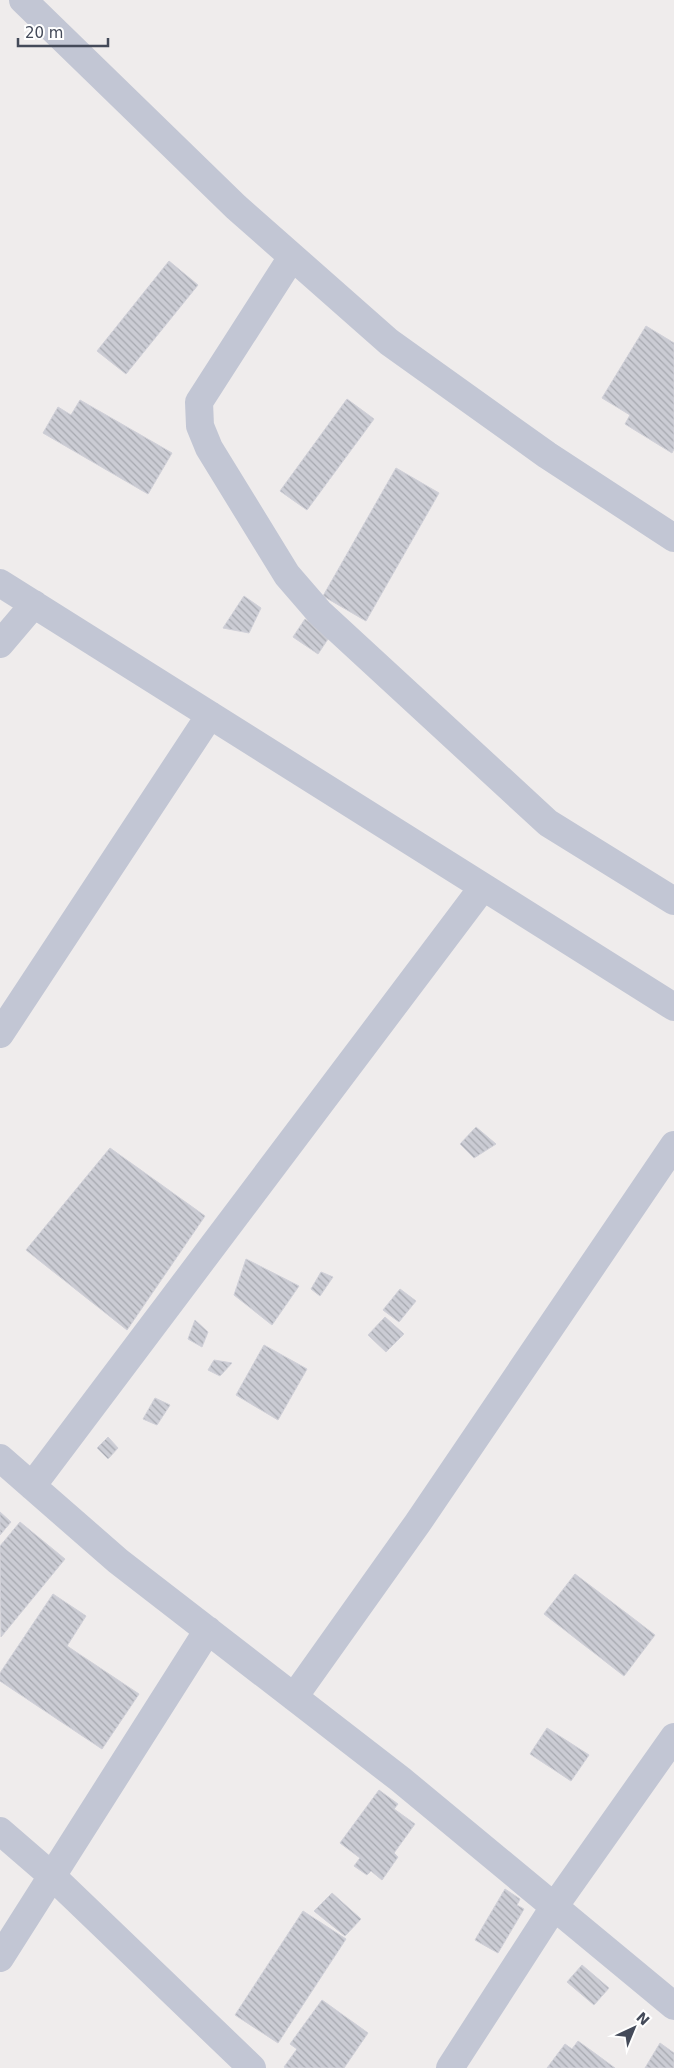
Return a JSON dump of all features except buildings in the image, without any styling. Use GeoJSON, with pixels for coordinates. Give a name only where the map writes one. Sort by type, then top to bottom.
{"type":"FeatureCollection","features":[{"type":"Feature","properties":{"kind":"street"},"geometry":{"type":"LineString","coordinates":[[23,0],[236,207],[410,358],[548,455],[674,538]]}},
{"type":"Feature","properties":{"kind":"street"},"geometry":{"type":"LineString","coordinates":[[292,257],[199,402],[200,426],[209,448],[287,575],[319,612],[548,823],[674,901]]}},
{"type":"Feature","properties":{"kind":"street"},"geometry":{"type":"LineString","coordinates":[[0,582],[674,1007]]}},
{"type":"Feature","properties":{"kind":"street"},"geometry":{"type":"LineString","coordinates":[[0,644],[34,604]]}},
{"type":"Feature","properties":{"kind":"street"},"geometry":{"type":"LineString","coordinates":[[0,1034],[210,715]]}},
{"type":"Feature","properties":{"kind":"street"},"geometry":{"type":"LineString","coordinates":[[32,1486],[483,887]]}},
{"type":"Feature","properties":{"kind":"street"},"geometry":{"type":"LineString","coordinates":[[294,1697],[417,1524],[674,1145]]}},
{"type":"Feature","properties":{"kind":"street"},"geometry":{"type":"LineString","coordinates":[[0,1458],[118,1560],[400,1779],[674,2006]]}},
{"type":"Feature","properties":{"kind":"street"},"geometry":{"type":"LineString","coordinates":[[0,1958],[208,1630]]}},
{"type":"Feature","properties":{"kind":"street"},"geometry":{"type":"LineString","coordinates":[[450,2068],[554,1907],[674,1737]]}},
{"type":"Feature","properties":{"kind":"street"},"geometry":{"type":"LineString","coordinates":[[0,1831],[52,1876],[252,2068]]}}]}
